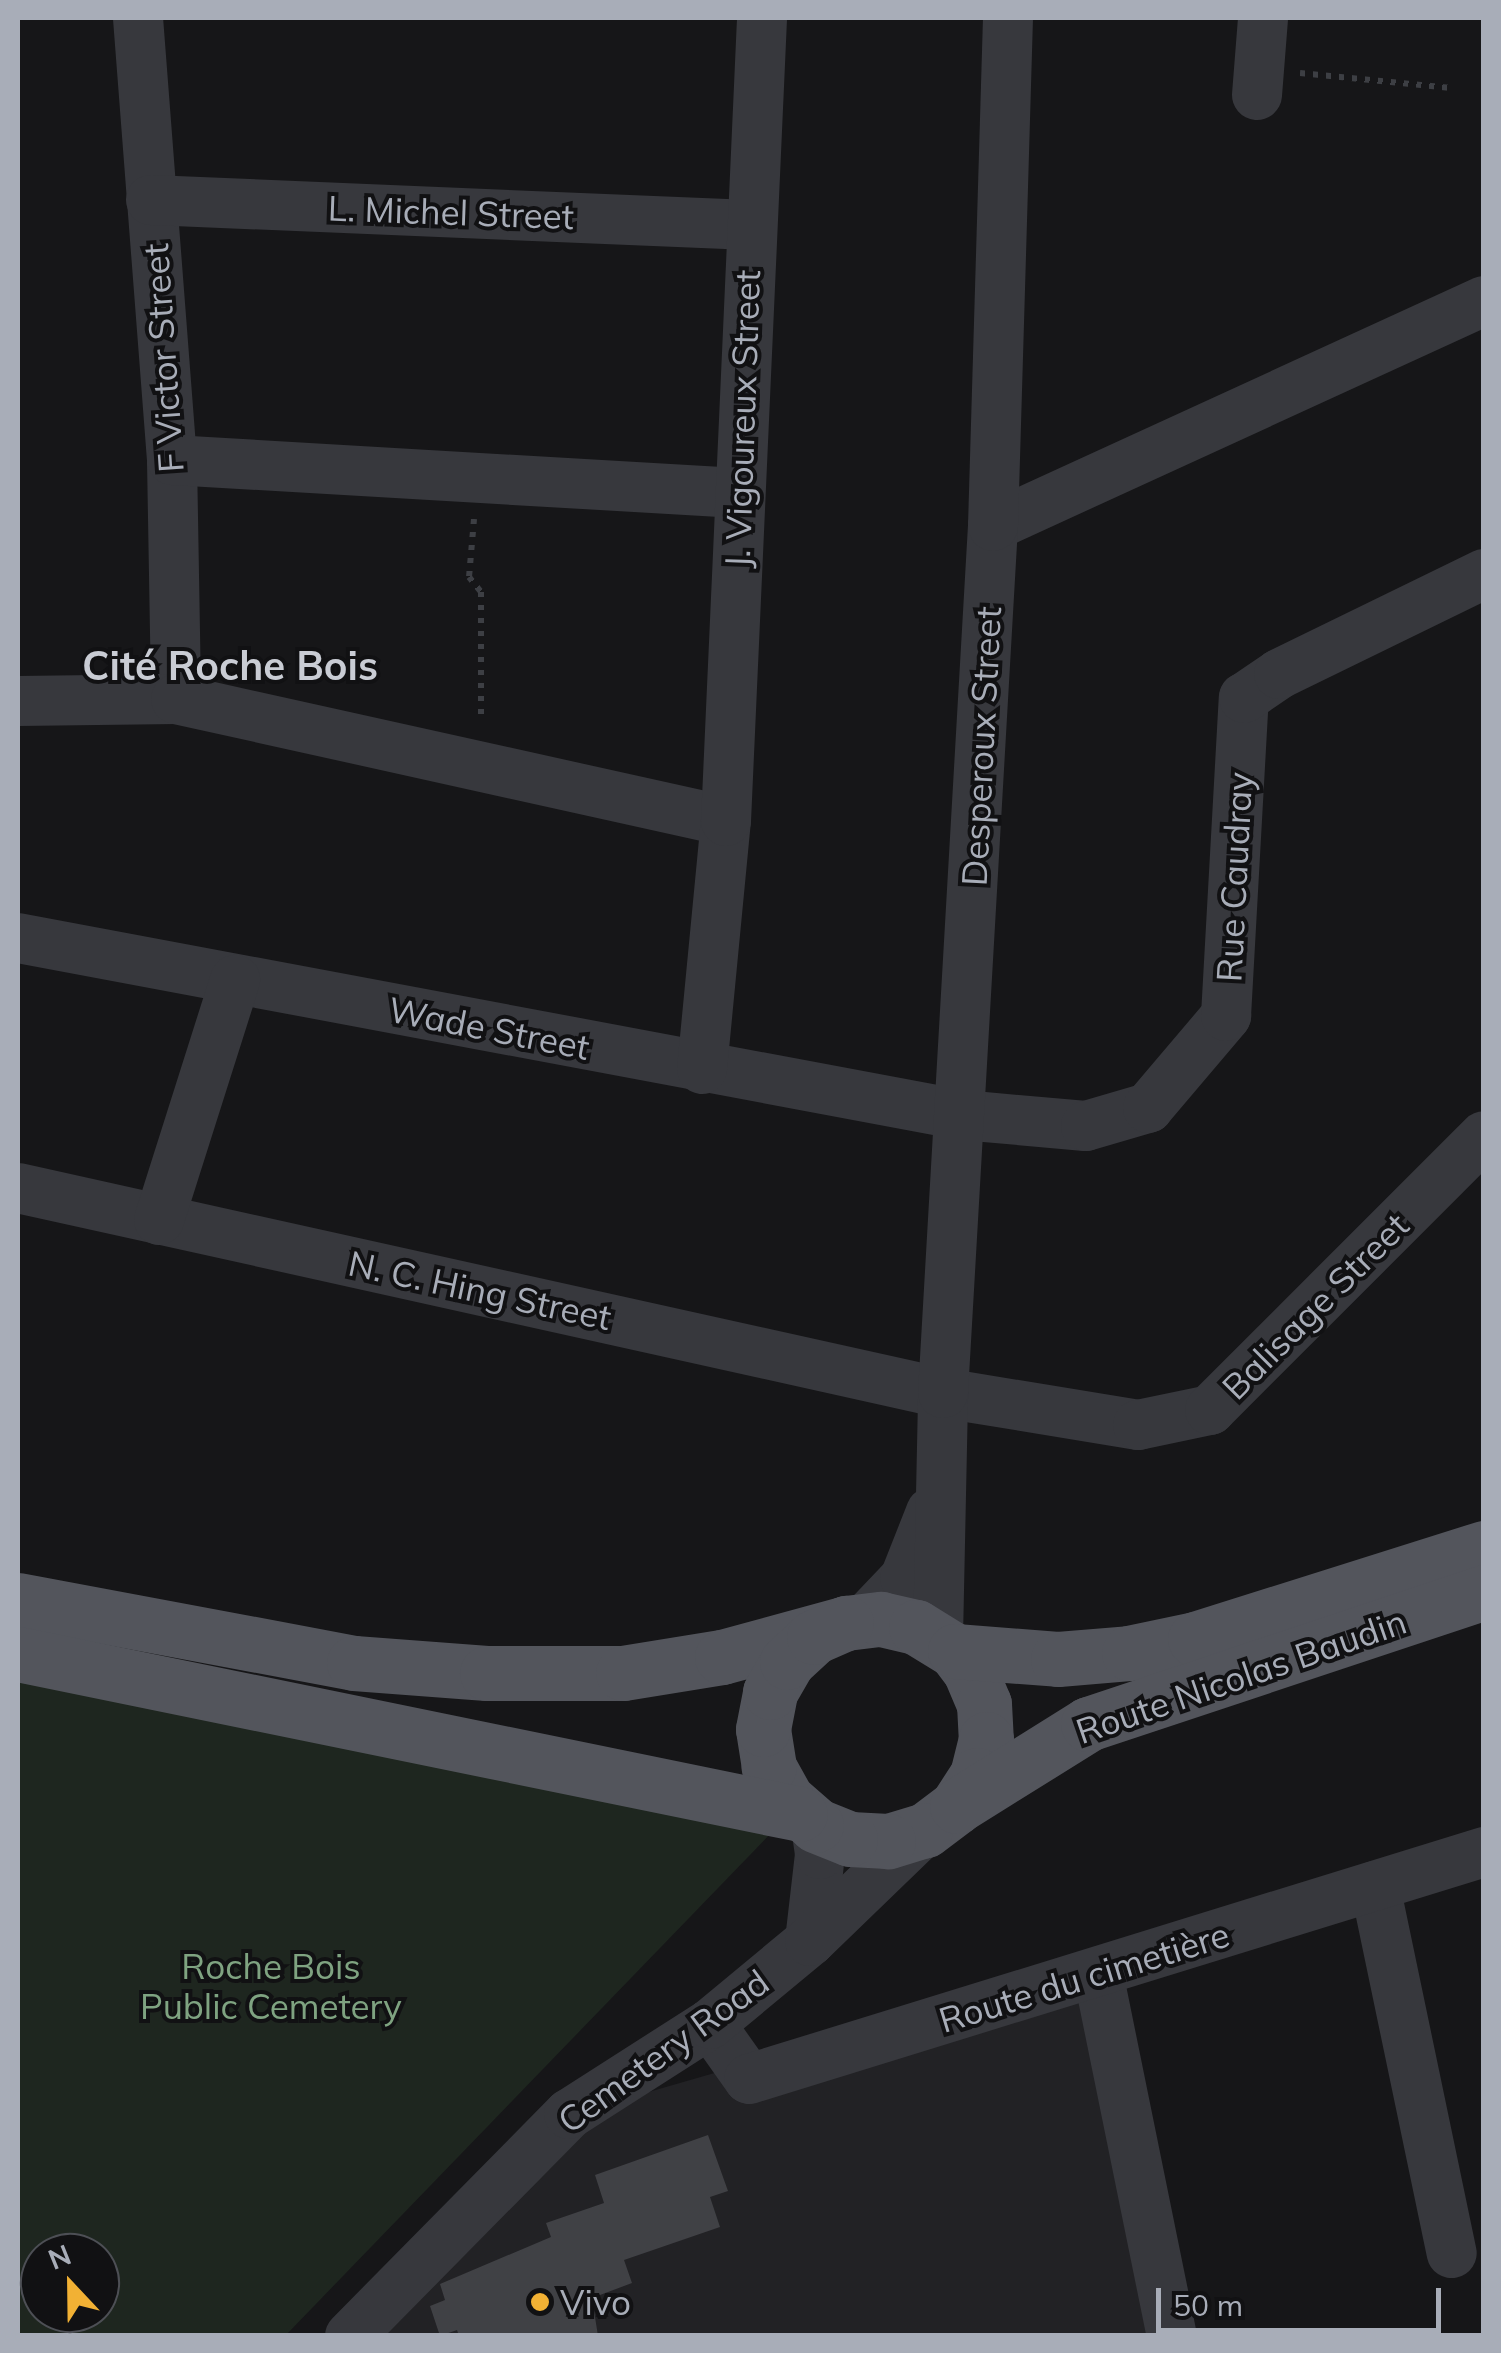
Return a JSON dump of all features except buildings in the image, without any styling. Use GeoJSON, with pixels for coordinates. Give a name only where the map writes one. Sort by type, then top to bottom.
{"type":"FeatureCollection","features":[{"type":"Feature","properties":{"kind":"main road","name":"Route Nicolas Baudin"},"geometry":{"type":"LineString","coordinates":[[947,1644],[1058,1659],[1129,1653],[1195,1639],[1484,1548]]}},
{"type":"Feature","properties":{"kind":"main road","name":"Route Nicolas Baudin"},"geometry":{"type":"LineString","coordinates":[[940,1818],[1088,1724],[1484,1592]]}},
{"type":"Feature","properties":{"kind":"main road"},"geometry":{"type":"LineString","coordinates":[[18,1600],[354,1663],[487,1673],[623,1673],[722,1657],[855,1622],[916,1626],[947,1644],[984,1704],[986,1739],[977,1776],[940,1818],[888,1841],[850,1840],[808,1820],[18,1654]]}},
{"type":"Feature","properties":{"kind":"main road"},"geometry":{"type":"LineString","coordinates":[[808,1820],[769,1767],[763,1729],[770,1692],[788,1662],[814,1637],[855,1622]]}},
{"type":"Feature","properties":{"kind":"street","name":"F Victor Street"},"geometry":{"type":"LineString","coordinates":[[138,18],[172,460],[176,699]]}},
{"type":"Feature","properties":{"kind":"street","name":"J. Vigoureux Street"},"geometry":{"type":"LineString","coordinates":[[702,1069],[726,821],[762,18]]}},
{"type":"Feature","properties":{"kind":"street","name":"Desperoux Street"},"geometry":{"type":"LineString","coordinates":[[947,1644],[943,1393],[993,526],[1008,18]]}},
{"type":"Feature","properties":{"kind":"street"},"geometry":{"type":"LineString","coordinates":[[1258,82],[1262,18]]}},
{"type":"Feature","properties":{"kind":"street","name":"L. Michel Street"},"geometry":{"type":"LineString","coordinates":[[151,200],[750,224]]}},
{"type":"Feature","properties":{"kind":"street"},"geometry":{"type":"LineString","coordinates":[[993,526],[1484,301]]}},
{"type":"Feature","properties":{"kind":"street"},"geometry":{"type":"LineString","coordinates":[[172,460],[738,492]]}},
{"type":"Feature","properties":{"kind":"street","name":"Rue Caudray"},"geometry":{"type":"LineString","coordinates":[[962,1115],[1086,1126],[1148,1108],[1226,1016],[1244,698],[1278,674],[1484,574]]}},
{"type":"Feature","properties":{"kind":"street"},"geometry":{"type":"LineString","coordinates":[[18,701],[176,699],[726,821]]}},
{"type":"Feature","properties":{"kind":"street","name":"Wade Street"},"geometry":{"type":"LineString","coordinates":[[18,938],[962,1115]]}},
{"type":"Feature","properties":{"kind":"street"},"geometry":{"type":"LineString","coordinates":[[159,1220],[234,980]]}},
{"type":"Feature","properties":{"kind":"street","name":"Balisage Street"},"geometry":{"type":"LineString","coordinates":[[943,1393],[1138,1425],[1210,1410],[1484,1136]]}},
{"type":"Feature","properties":{"kind":"street","name":"N. C. Hing Street"},"geometry":{"type":"LineString","coordinates":[[18,1188],[943,1393]]}},
{"type":"Feature","properties":{"kind":"street"},"geometry":{"type":"LineString","coordinates":[[855,1622],[905,1578],[944,1474]]}},
{"type":"Feature","properties":{"kind":"street","name":"Cemetery Road"},"geometry":{"type":"LineString","coordinates":[[350,2336],[569,2114],[710,2024],[810,1941],[940,1818]]}},
{"type":"Feature","properties":{"kind":"street"},"geometry":{"type":"LineString","coordinates":[[808,1820],[820,1854],[810,1941]]}},
{"type":"Feature","properties":{"kind":"street","name":"Route du cimetière"},"geometry":{"type":"LineString","coordinates":[[710,2024],[749,2079],[1484,1852]]}},
{"type":"Feature","properties":{"kind":"street"},"geometry":{"type":"LineString","coordinates":[[1375,1886],[1452,2254]]}},
{"type":"Feature","properties":{"kind":"street"},"geometry":{"type":"LineString","coordinates":[[1098,1974],[1172,2336]]}},
{"type":"Feature","properties":{"kind":"path"},"geometry":{"type":"LineString","coordinates":[[1258,82],[1450,88]]}},
{"type":"Feature","properties":{"kind":"path"},"geometry":{"type":"LineString","coordinates":[[477,478],[469,577],[481,592],[480,767]]}},
{"type":"Feature","properties":{"kind":"shaded area"},"geometry":{"type":"Polygon","coordinates":[[[1100,1962],[1187,2335],[345,2336],[548,2121],[1100,1962]]]}},
{"type":"Feature","properties":{"kind":"green space","name":"Roche Bois Public Cemetery"},"geometry":{"type":"Polygon","coordinates":[[[18,1674],[775,1829],[286,2335],[18,2335],[18,1674]]]}},
{"type":"Feature","properties":{"kind":"place","name":"Vivo"},"geometry":{"type":"Point","coordinates":[540,2302]}},
{"type":"Feature","properties":{"kind":"district","name":"Cité Roche Bois"},"geometry":{"type":"Point","coordinates":[230,665]}}]}
